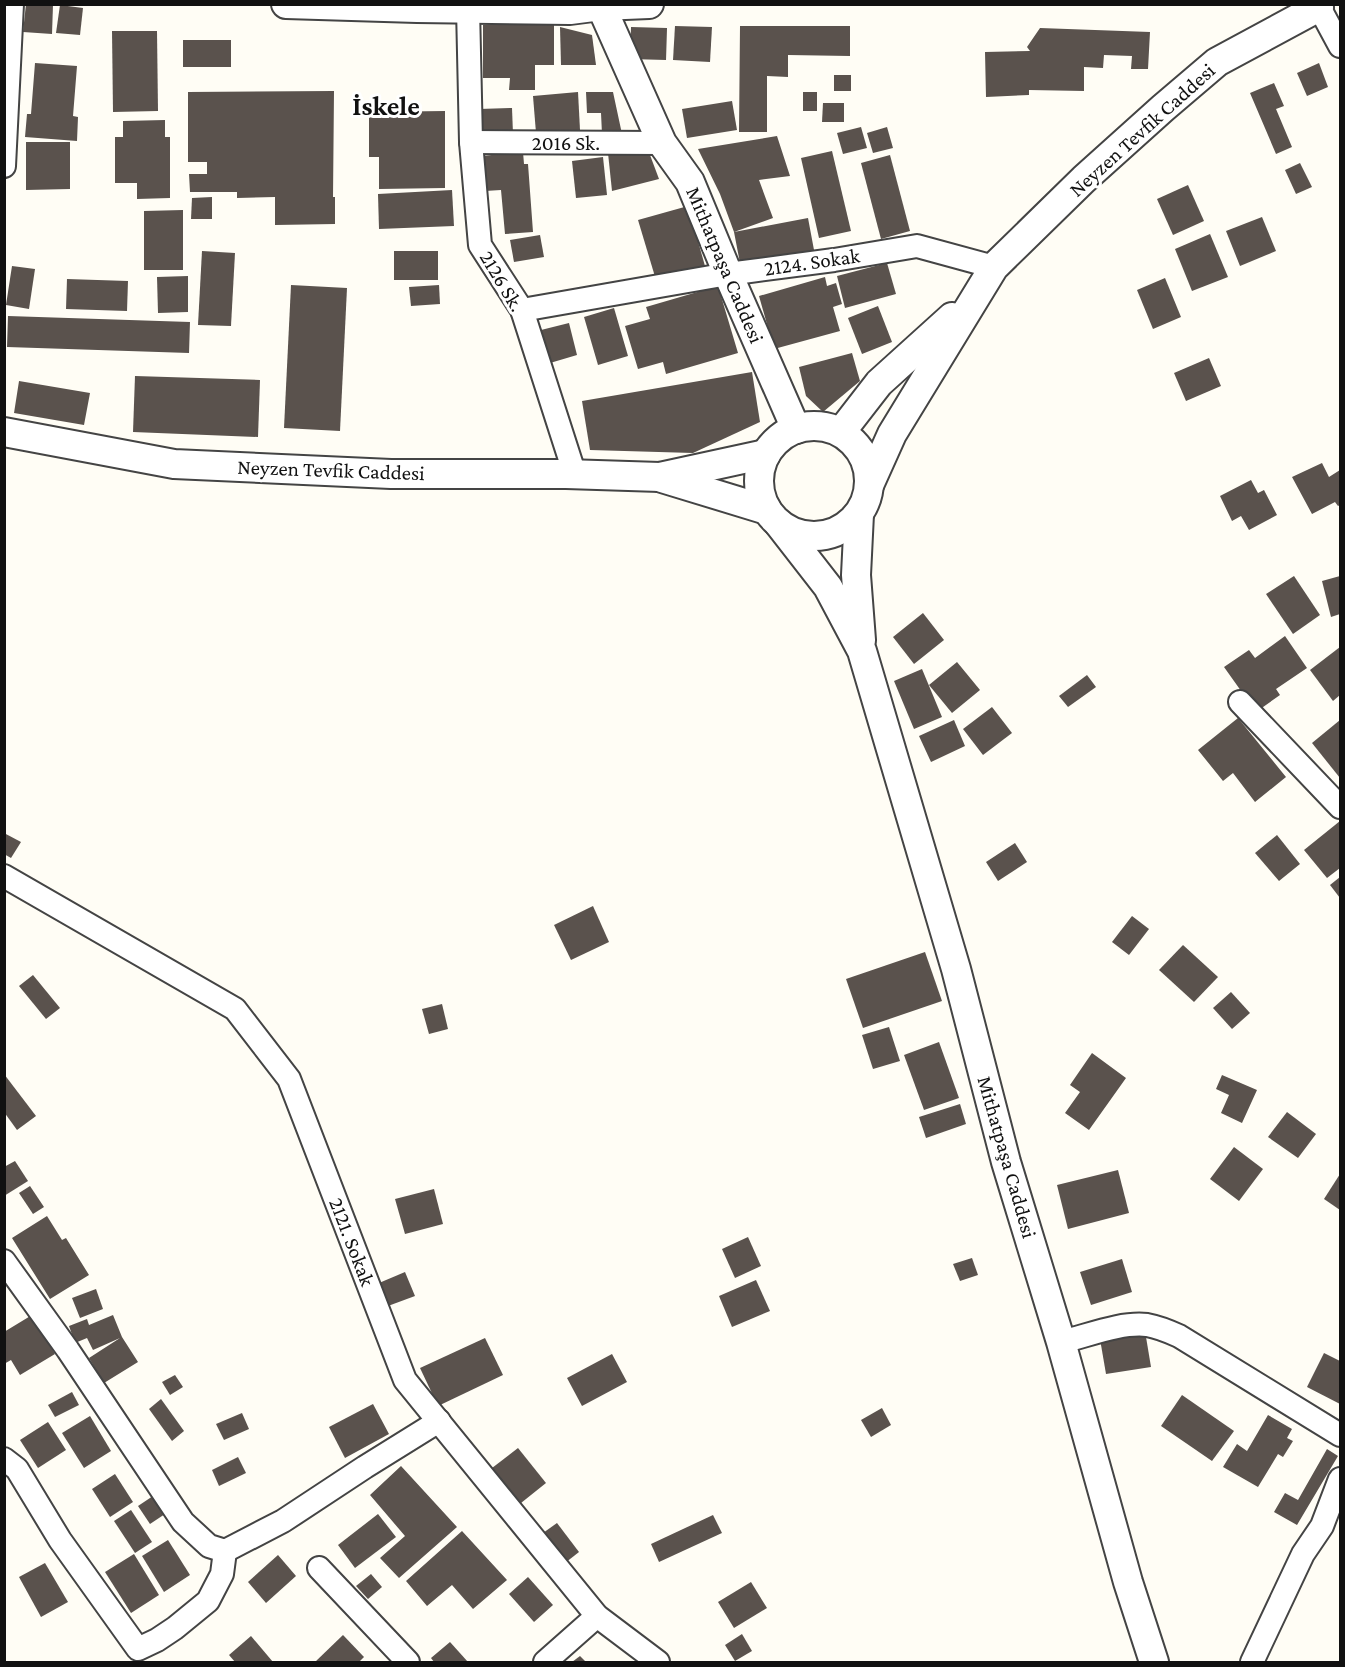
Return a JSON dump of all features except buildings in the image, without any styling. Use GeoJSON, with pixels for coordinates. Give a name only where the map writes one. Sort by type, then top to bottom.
{"type":"FeatureCollection","features":[{"type":"Feature","properties":{"kind":"street"},"geometry":{"type":"LineString","coordinates":[[4,166],[12,4]]}},
{"type":"Feature","properties":{"kind":"street"},"geometry":{"type":"LineString","coordinates":[[286,4],[570,10],[649,4]]}},
{"type":"Feature","properties":{"kind":"street"},"geometry":{"type":"LineString","coordinates":[[1282,4],[1330,7],[1341,46]]}},
{"type":"Feature","properties":{"kind":"street","name":"Mithatpaşa Caddesi"},"geometry":{"type":"LineString","coordinates":[[601,6],[662,143],[690,182],[796,429]]}},
{"type":"Feature","properties":{"kind":"street","name":"Neyzen Tevfik Caddesi"},"geometry":{"type":"LineString","coordinates":[[870,483],[892,434],[994,267],[1084,179],[1217,62],[1330,7]]}},
{"type":"Feature","properties":{"kind":"street","name":"2126 Sk."},"geometry":{"type":"LineString","coordinates":[[468,8],[471,142],[480,244],[522,310],[575,474]]}},
{"type":"Feature","properties":{"kind":"street","name":"2016 Sk."},"geometry":{"type":"LineString","coordinates":[[471,142],[662,143]]}},
{"type":"Feature","properties":{"kind":"street","name":"2124. Sokak"},"geometry":{"type":"LineString","coordinates":[[522,310],[728,274],[917,246],[994,267]]}},
{"type":"Feature","properties":{"kind":"street","name":"Neyzen Tevfik Caddesi"},"geometry":{"type":"LineString","coordinates":[[841,432],[879,383],[974,298]]}},
{"type":"Feature","properties":{"kind":"street"},"geometry":{"type":"LineString","coordinates":[[811,426],[826,427],[841,432],[853,441],[868,467],[870,483],[867,497],[859,514],[855,575],[862,651],[828,587],[773,517],[761,496],[759,482],[766,454],[774,443],[796,429],[811,426]]}},
{"type":"Feature","properties":{"kind":"street","name":"Neyzen Tevfik Caddesi"},"geometry":{"type":"LineString","coordinates":[[4,432],[174,464],[391,474],[575,474],[660,477]]}},
{"type":"Feature","properties":{"kind":"street"},"geometry":{"type":"LineString","coordinates":[[660,477],[766,454]]}},
{"type":"Feature","properties":{"kind":"street"},"geometry":{"type":"LineString","coordinates":[[660,477],[773,517],[795,533],[812,536],[830,534],[846,526],[859,514]]}},
{"type":"Feature","properties":{"kind":"street","name":"Mithatpaşa Caddesi"},"geometry":{"type":"LineString","coordinates":[[862,651],[956,969],[1006,1162],[1062,1342],[1128,1582],[1154,1662]]}},
{"type":"Feature","properties":{"kind":"street"},"geometry":{"type":"LineString","coordinates":[[1240,702],[1341,807]]}},
{"type":"Feature","properties":{"kind":"street","name":"2121. Sokak"},"geometry":{"type":"LineString","coordinates":[[4,876],[235,1009],[289,1080],[405,1380],[597,1616],[658,1662]]}},
{"type":"Feature","properties":{"kind":"street"},"geometry":{"type":"LineString","coordinates":[[4,1261],[68,1350],[183,1522],[209,1546],[225,1551],[283,1521],[439,1421]]}},
{"type":"Feature","properties":{"kind":"street"},"geometry":{"type":"LineString","coordinates":[[1062,1342],[1122,1326],[1147,1325],[1164,1329],[1341,1435]]}},
{"type":"Feature","properties":{"kind":"street"},"geometry":{"type":"LineString","coordinates":[[4,1459],[18,1469],[60,1540],[138,1649],[175,1628],[208,1601],[222,1574],[225,1551]]}},
{"type":"Feature","properties":{"kind":"street"},"geometry":{"type":"LineString","coordinates":[[1252,1662],[1303,1554],[1331,1526],[1341,1479]]}},
{"type":"Feature","properties":{"kind":"street"},"geometry":{"type":"LineString","coordinates":[[319,1568],[408,1662]]}},
{"type":"Feature","properties":{"kind":"street"},"geometry":{"type":"LineString","coordinates":[[545,1662],[597,1616]]}},
{"type":"Feature","properties":{"kind":"district","name":"İskele"},"geometry":{"type":"Point","coordinates":[386,106]}}]}
